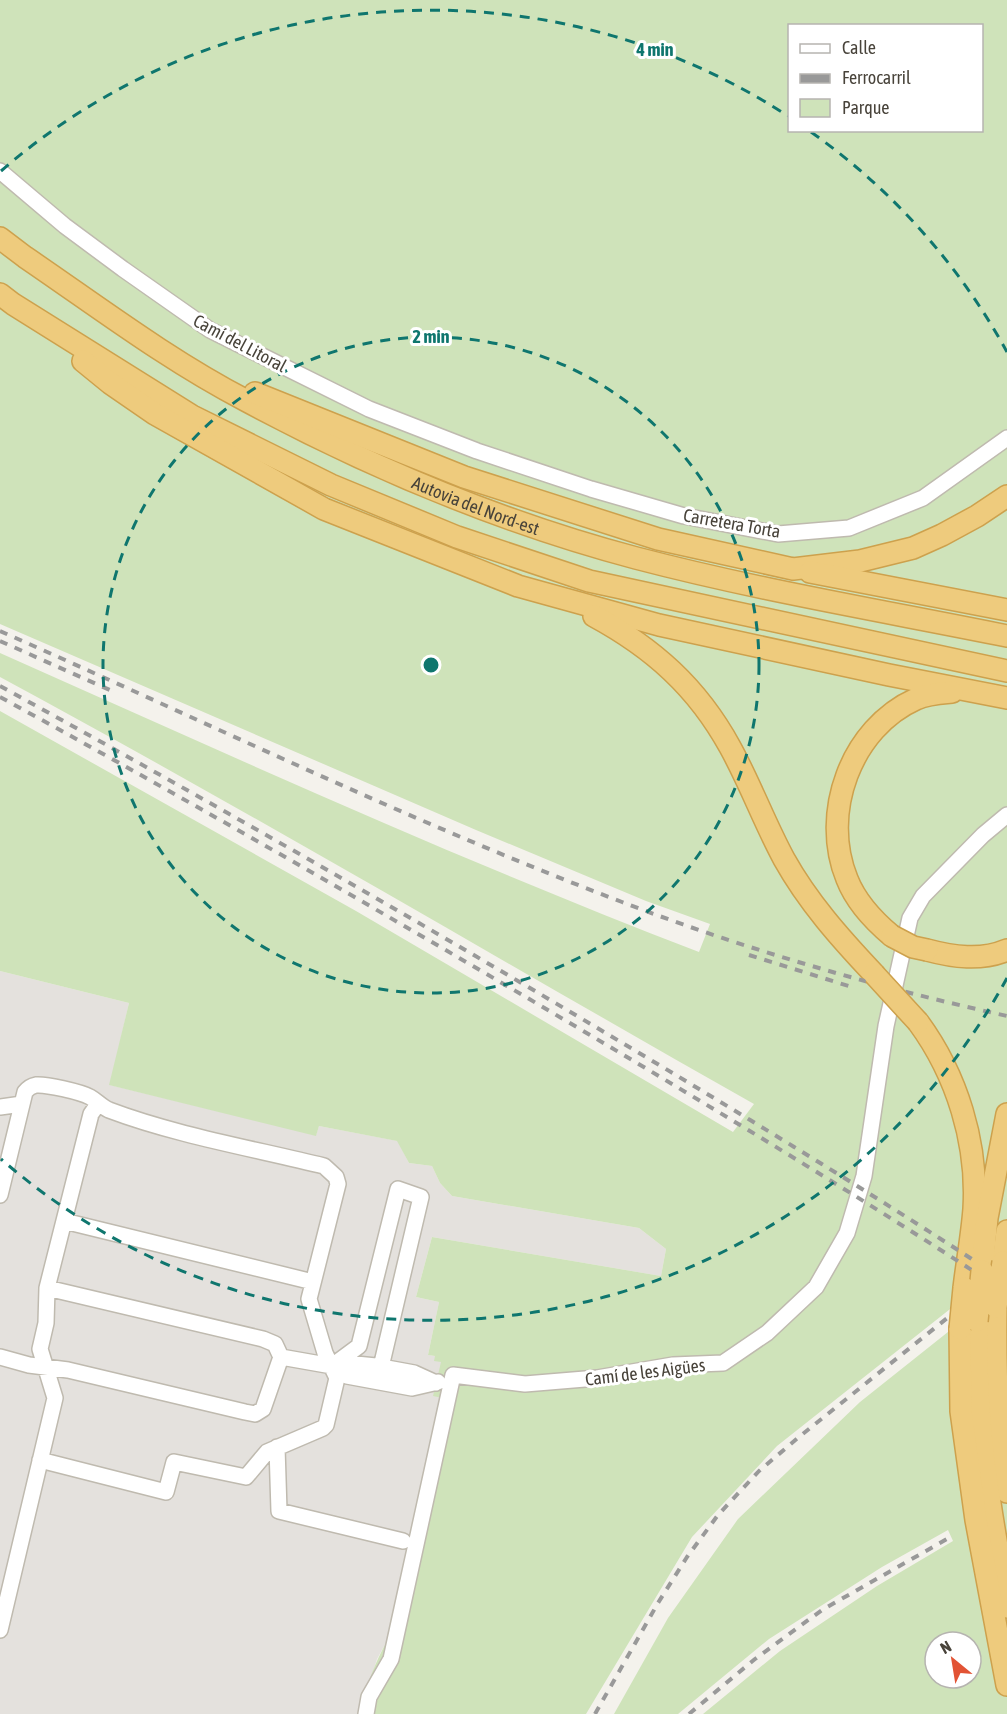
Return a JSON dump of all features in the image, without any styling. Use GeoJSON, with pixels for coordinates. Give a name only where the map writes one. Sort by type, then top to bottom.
{"type":"FeatureCollection","features":[{"type":"Feature","properties":{"kind":"highway","name":"Autovia del Nord-est"},"geometry":{"type":"LineString","coordinates":[[0,238],[192,369],[241,399],[356,456],[421,484],[566,537],[634,557],[740,583],[1007,636]]}},
{"type":"Feature","properties":{"kind":"highway","name":"Autovia del Nord-est"},"geometry":{"type":"LineString","coordinates":[[6,299],[192,416],[331,485],[457,537],[589,581],[1007,671]]}},
{"type":"Feature","properties":{"kind":"highway"},"geometry":{"type":"LineString","coordinates":[[6,299],[110,383],[155,414],[324,509],[518,586],[564,600],[659,625],[1007,698]]}},
{"type":"Feature","properties":{"kind":"highway"},"geometry":{"type":"LineString","coordinates":[[192,369],[464,477],[658,539],[794,569],[1007,610]]}},
{"type":"Feature","properties":{"kind":"highway"},"geometry":{"type":"LineString","coordinates":[[794,569],[860,561],[913,548],[951,531],[1007,496]]}},
{"type":"Feature","properties":{"kind":"highway"},"geometry":{"type":"LineString","coordinates":[[564,600],[626,633],[644,646],[666,664],[696,698],[714,721],[730,748],[774,839],[805,892],[826,921],[918,1022],[949,1074],[962,1110],[973,1162],[974,1209],[964,1288],[976,1367],[989,1502],[1007,1607]]}},
{"type":"Feature","properties":{"kind":"highway"},"geometry":{"type":"LineString","coordinates":[[966,690],[918,698],[894,711],[874,728],[856,754],[845,778],[839,803],[837,831],[839,856],[847,880],[861,903],[877,924],[892,936],[914,946],[952,957],[976,957],[1007,950]]}},
{"type":"Feature","properties":{"kind":"highway"},"geometry":{"type":"LineString","coordinates":[[1007,1114],[987,1218],[982,1271],[969,1325],[961,1411],[976,1520],[1007,1685]]}},
{"type":"Feature","properties":{"kind":"highway"},"geometry":{"type":"LineString","coordinates":[[1007,1231],[996,1307],[995,1365],[1001,1457],[1007,1492]]}},
{"type":"Feature","properties":{"kind":"street","name":"Camí del Litoral"},"geometry":{"type":"LineString","coordinates":[[0,171],[66,226],[210,330],[369,409],[477,451]]}},
{"type":"Feature","properties":{"kind":"street","name":"Carretera Torta"},"geometry":{"type":"LineString","coordinates":[[477,451],[591,489],[684,516],[778,534],[849,528],[923,498],[1007,438]]}},
{"type":"Feature","properties":{"kind":"street","name":"Camí de les Aigües"},"geometry":{"type":"LineString","coordinates":[[453,1375],[525,1384],[597,1378],[673,1365],[723,1363],[767,1333],[816,1287],[847,1233],[864,1176],[885,1026],[910,918],[923,896],[983,835],[1007,815]]}},
{"type":"Feature","properties":{"kind":"street"},"geometry":{"type":"LineString","coordinates":[[0,1194],[25,1092],[29,1087],[35,1085],[44,1085],[88,1096],[98,1104],[118,1113],[179,1131],[324,1166],[336,1177],[338,1184],[309,1299],[326,1353],[337,1378],[326,1425],[317,1432],[277,1447],[260,1459],[246,1477],[174,1462],[166,1492],[40,1460]]}},
{"type":"Feature","properties":{"kind":"street"},"geometry":{"type":"LineString","coordinates":[[0,1107],[22,1104]]}},
{"type":"Feature","properties":{"kind":"street"},"geometry":{"type":"LineString","coordinates":[[0,1630],[55,1398],[40,1349],[46,1323],[47,1288],[91,1114],[98,1104]]}},
{"type":"Feature","properties":{"kind":"street"},"geometry":{"type":"LineString","coordinates":[[332,1366],[359,1346],[398,1189],[421,1197],[381,1367]]}},
{"type":"Feature","properties":{"kind":"street"},"geometry":{"type":"LineString","coordinates":[[64,1221],[313,1282]]}},
{"type":"Feature","properties":{"kind":"street"},"geometry":{"type":"LineString","coordinates":[[0,1357],[29,1365],[68,1370],[255,1414],[263,1409],[281,1357],[274,1344],[263,1339],[47,1288]]}},
{"type":"Feature","properties":{"kind":"street"},"geometry":{"type":"LineString","coordinates":[[281,1357],[332,1366],[346,1363],[381,1367],[414,1373],[436,1383]]}},
{"type":"Feature","properties":{"kind":"street"},"geometry":{"type":"LineString","coordinates":[[332,1366],[347,1376],[412,1389],[436,1383],[453,1375]]}},
{"type":"Feature","properties":{"kind":"street"},"geometry":{"type":"LineString","coordinates":[[366,1714],[369,1697],[391,1659],[453,1375]]}},
{"type":"Feature","properties":{"kind":"street"},"geometry":{"type":"LineString","coordinates":[[277,1447],[279,1511],[403,1541]]}},
{"type":"Feature","properties":{"kind":"shaded area"},"geometry":{"type":"Polygon","coordinates":[[[0,971],[129,1003],[110,1085],[316,1135],[319,1126],[398,1141],[409,1163],[432,1166],[440,1183],[452,1196],[639,1228],[666,1249],[661,1276],[432,1237],[416,1297],[439,1302],[428,1355],[435,1356],[441,1362],[447,1399],[388,1639],[377,1659],[360,1714],[0,1714],[0,971]]]}},
{"type":"Feature","properties":{"kind":"green space"},"geometry":{"type":"Polygon","coordinates":[[[0,0],[1007,0],[1007,1264],[777,1446],[692,1537],[586,1714],[360,1714],[371,1675],[388,1639],[447,1399],[433,1396],[441,1362],[434,1361],[435,1356],[428,1355],[439,1302],[416,1297],[432,1237],[661,1276],[666,1249],[639,1228],[452,1196],[440,1183],[432,1166],[409,1163],[397,1141],[319,1126],[316,1136],[109,1085],[129,1003],[0,971],[0,711],[356,911],[733,1132],[754,1104],[284,835],[0,677],[0,653],[435,845],[699,952],[710,924],[646,901],[0,624],[0,0]]]}},
{"type":"Feature","properties":{"kind":"green space"},"geometry":{"type":"Polygon","coordinates":[[[1007,1285],[1007,1714],[703,1714],[780,1651],[877,1586],[953,1541],[948,1530],[882,1567],[769,1639],[678,1714],[614,1714],[668,1618],[738,1519],[860,1402],[1007,1285]]]}},
{"type":"Feature","properties":{"kind":"railway"},"geometry":{"type":"LineString","coordinates":[[0,631],[465,839],[622,902],[764,952],[909,993],[1007,1016]]}},
{"type":"Feature","properties":{"kind":"railway"},"geometry":{"type":"LineString","coordinates":[[0,641],[112,691]]}},
{"type":"Feature","properties":{"kind":"railway"},"geometry":{"type":"LineString","coordinates":[[0,686],[277,841],[552,1001],[781,1139],[1007,1282]]}},
{"type":"Feature","properties":{"kind":"railway"},"geometry":{"type":"LineString","coordinates":[[0,697],[270,848],[536,1003],[773,1145],[1007,1293]]}},
{"type":"Feature","properties":{"kind":"railway"},"geometry":{"type":"LineString","coordinates":[[749,955],[855,988]]}},
{"type":"Feature","properties":{"kind":"railway"},"geometry":{"type":"LineString","coordinates":[[595,1714],[658,1603],[687,1557],[718,1515],[759,1471],[799,1437],[1007,1270]]}},
{"type":"Feature","properties":{"kind":"railway"},"geometry":{"type":"LineString","coordinates":[[689,1714],[755,1659],[822,1610],[947,1539]]}}]}
